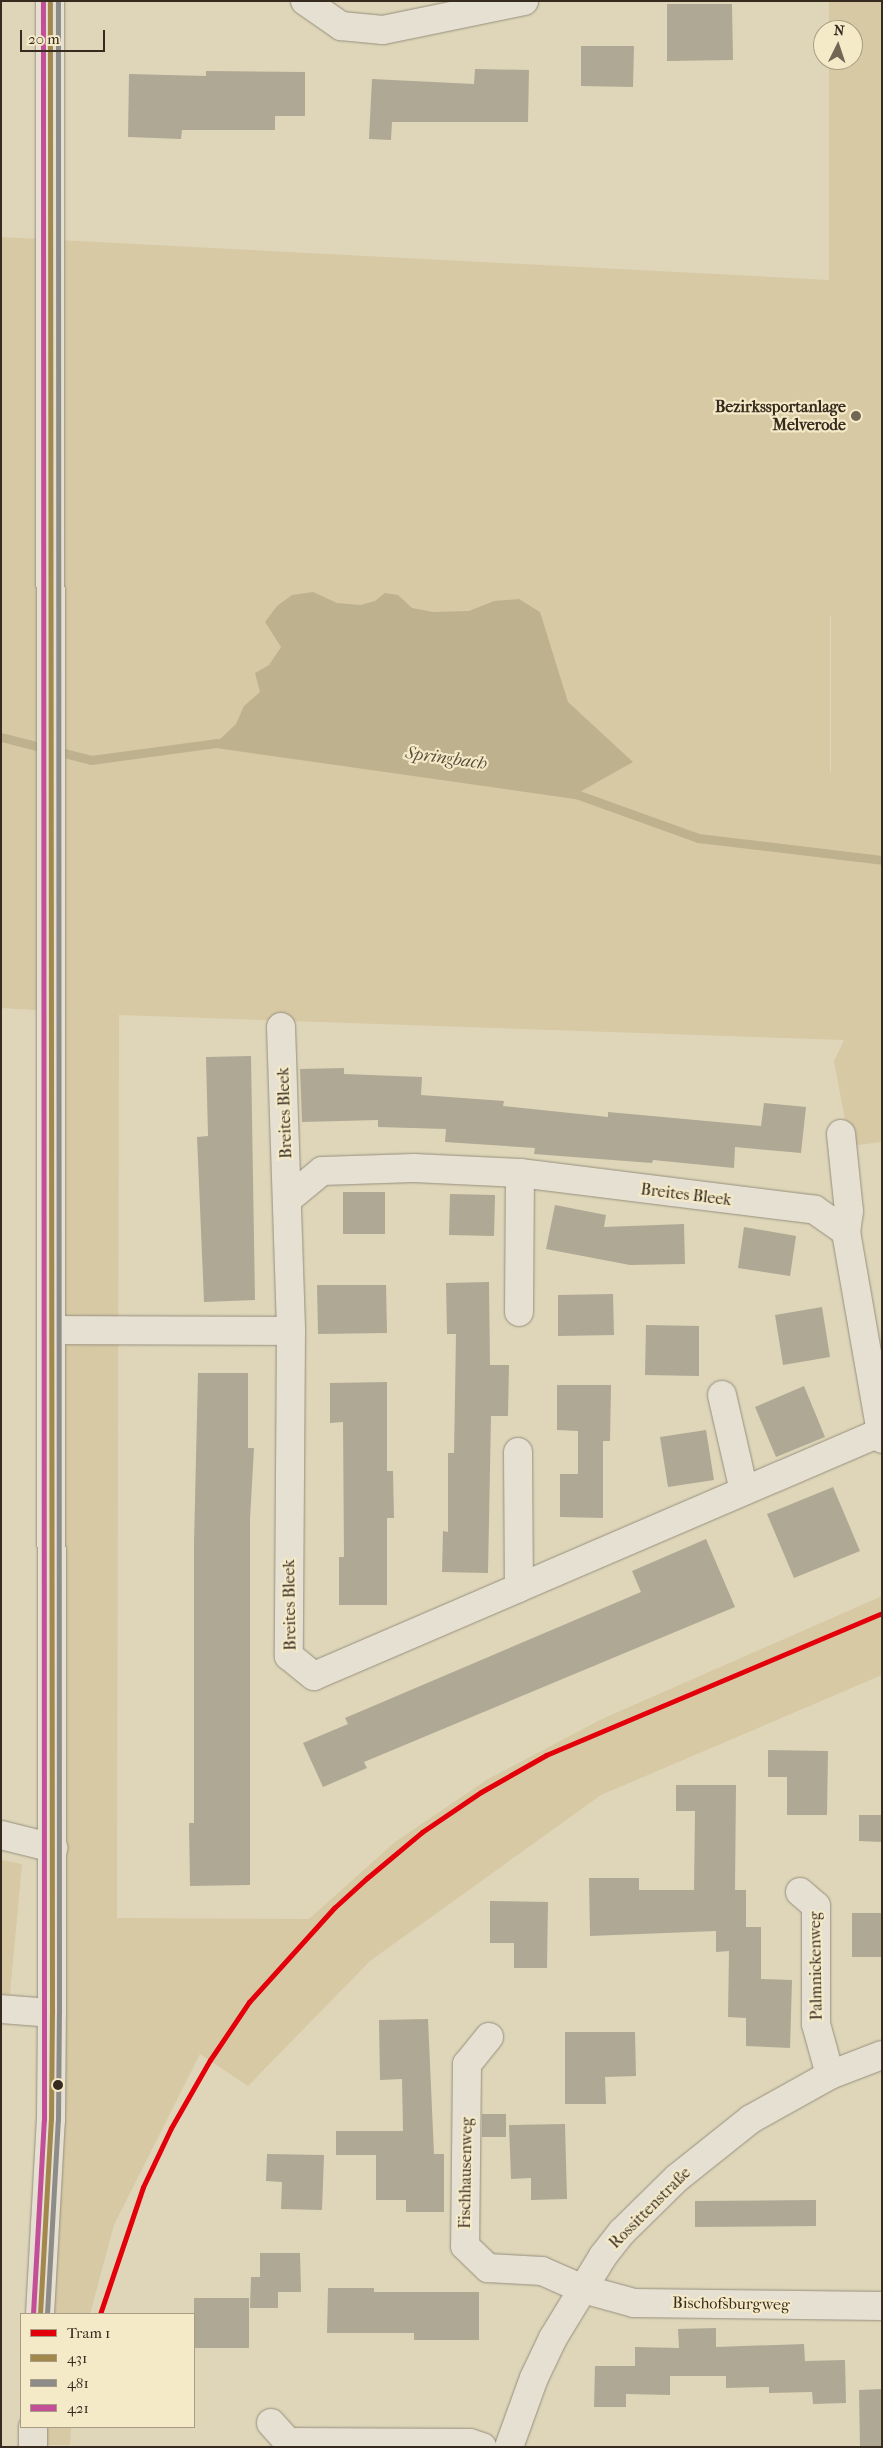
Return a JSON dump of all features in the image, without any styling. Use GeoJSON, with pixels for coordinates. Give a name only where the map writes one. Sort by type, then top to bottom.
{"type":"FeatureCollection","features":[{"type":"Feature","properties":{"kind":"street"},"geometry":{"type":"LineString","coordinates":[[40,2313],[51,2120],[53,1848],[53,762],[50,1]]}},
{"type":"Feature","properties":{"kind":"street"},"geometry":{"type":"LineString","coordinates":[[305,1],[341,26],[383,30],[524,1]]}},
{"type":"Feature","properties":{"kind":"street","name":"Breites Bleek"},"geometry":{"type":"LineString","coordinates":[[282,1027],[291,1331],[289,1656],[314,1676],[744,1491],[880,1436],[846,1232],[849,1211],[841,1134]]}},
{"type":"Feature","properties":{"kind":"street","name":"Breites Bleek"},"geometry":{"type":"LineString","coordinates":[[288,1199],[322,1171],[414,1168],[520,1173],[815,1210],[846,1232]]}},
{"type":"Feature","properties":{"kind":"street"},"geometry":{"type":"LineString","coordinates":[[519,1312],[520,1173]]}},
{"type":"Feature","properties":{"kind":"street"},"geometry":{"type":"LineString","coordinates":[[52,1330],[291,1331]]}},
{"type":"Feature","properties":{"kind":"street"},"geometry":{"type":"LineString","coordinates":[[722,1395],[744,1491]]}},
{"type":"Feature","properties":{"kind":"street"},"geometry":{"type":"LineString","coordinates":[[518,1452],[519,1588]]}},
{"type":"Feature","properties":{"kind":"street"},"geometry":{"type":"LineString","coordinates":[[1,1835],[53,1848]]}},
{"type":"Feature","properties":{"kind":"street","name":"Palmnickenweg"},"geometry":{"type":"LineString","coordinates":[[800,1892],[816,1906],[816,2024],[830,2075]]}},
{"type":"Feature","properties":{"kind":"street"},"geometry":{"type":"LineString","coordinates":[[1,2009],[52,2014]]}},
{"type":"Feature","properties":{"kind":"street","name":"Fischhausenweg"},"geometry":{"type":"LineString","coordinates":[[489,2037],[467,2064],[465,2246],[488,2268],[542,2271],[583,2289]]}},
{"type":"Feature","properties":{"kind":"street","name":"Rossittenstraße"},"geometry":{"type":"LineString","coordinates":[[509,2447],[534,2378],[583,2289],[603,2256],[622,2232],[715,2146],[751,2119],[830,2075],[882,2055]]}},
{"type":"Feature","properties":{"kind":"street","name":"Bischofsburgweg"},"geometry":{"type":"LineString","coordinates":[[583,2289],[634,2304],[882,2306]]}},
{"type":"Feature","properties":{"kind":"street"},"geometry":{"type":"LineString","coordinates":[[271,2423],[288,2442],[470,2443],[482,2447]]}},
{"type":"Feature","properties":{"kind":"street"},"geometry":{"type":"LineString","coordinates":[[33,2428],[33,2447]]}},
{"type":"Feature","properties":{"kind":"shaded area"},"geometry":{"type":"Polygon","coordinates":[[[829,1],[882,1],[882,1142],[850,1146],[834,1061],[844,1040],[119,1015],[117,1918],[309,1919],[395,1842],[488,1779],[602,1719],[882,1596],[882,1675],[601,1795],[370,1961],[248,2086],[200,2054],[114,2225],[90,2313],[36,2313],[38,2023],[59,1012],[81,1013],[1,1008],[1,237],[829,280],[829,70],[863,70],[863,20],[829,20],[829,1]],[[830,616],[831,772],[831,616],[830,616]]]}},
{"type":"Feature","properties":{"kind":"shaded area"},"geometry":{"type":"Polygon","coordinates":[[[1,1860],[22,1864],[10,1994],[1,1994],[1,1860]]]}},
{"type":"Feature","properties":{"kind":"shaded area"},"geometry":{"type":"Polygon","coordinates":[[[35,2428],[71,2428],[70,2445],[35,2445],[35,2428]]]}},
{"type":"Feature","properties":{"kind":"water"},"geometry":{"type":"Polygon","coordinates":[[[313,592],[337,603],[361,605],[375,601],[385,593],[398,595],[412,608],[433,612],[469,611],[494,601],[519,599],[540,612],[568,702],[633,762],[576,794],[216,743],[236,724],[244,706],[260,692],[255,673],[269,665],[281,647],[265,622],[277,606],[292,595],[313,592]]]}},
{"type":"Feature","properties":{"kind":"building"},"geometry":{"type":"Polygon","coordinates":[[[667,4],[732,4],[733,60],[667,61],[667,4]]]}},
{"type":"Feature","properties":{"kind":"building"},"geometry":{"type":"Polygon","coordinates":[[[581,46],[634,46],[633,87],[581,86],[581,46]]]}},
{"type":"Feature","properties":{"kind":"building"},"geometry":{"type":"Polygon","coordinates":[[[475,69],[529,70],[528,122],[392,122],[391,140],[369,139],[372,79],[474,84],[475,69]]]}},
{"type":"Feature","properties":{"kind":"building"},"geometry":{"type":"Polygon","coordinates":[[[206,71],[305,72],[305,116],[275,116],[275,130],[182,130],[181,139],[128,137],[129,74],[206,76],[206,71]]]}},
{"type":"Feature","properties":{"kind":"building"},"geometry":{"type":"Polygon","coordinates":[[[251,1056],[255,1300],[204,1302],[197,1137],[208,1136],[206,1057],[251,1056]]]}},
{"type":"Feature","properties":{"kind":"building"},"geometry":{"type":"Polygon","coordinates":[[[344,1068],[344,1074],[422,1077],[421,1095],[504,1101],[503,1106],[608,1117],[608,1112],[761,1126],[764,1103],[806,1107],[801,1153],[735,1147],[734,1168],[653,1160],[652,1163],[534,1154],[535,1148],[445,1142],[446,1129],[378,1127],[378,1120],[302,1122],[300,1069],[344,1068]]]}},
{"type":"Feature","properties":{"kind":"building"},"geometry":{"type":"Polygon","coordinates":[[[343,1192],[385,1192],[385,1234],[343,1234],[343,1192]]]}},
{"type":"Feature","properties":{"kind":"building"},"geometry":{"type":"Polygon","coordinates":[[[450,1194],[495,1195],[494,1236],[449,1235],[450,1194]]]}},
{"type":"Feature","properties":{"kind":"building"},"geometry":{"type":"Polygon","coordinates":[[[555,1205],[606,1215],[604,1227],[684,1224],[685,1264],[630,1265],[546,1249],[555,1205]]]}},
{"type":"Feature","properties":{"kind":"building"},"geometry":{"type":"Polygon","coordinates":[[[744,1227],[796,1236],[790,1276],[738,1268],[744,1227]]]}},
{"type":"Feature","properties":{"kind":"building"},"geometry":{"type":"Polygon","coordinates":[[[489,1282],[490,1365],[509,1365],[508,1416],[491,1416],[488,1573],[442,1572],[443,1531],[448,1532],[448,1453],[454,1453],[456,1334],[447,1334],[446,1283],[489,1282]]]}},
{"type":"Feature","properties":{"kind":"building"},"geometry":{"type":"Polygon","coordinates":[[[317,1285],[386,1285],[387,1333],[318,1334],[317,1285]]]}},
{"type":"Feature","properties":{"kind":"building"},"geometry":{"type":"Polygon","coordinates":[[[613,1294],[614,1335],[558,1336],[558,1295],[613,1294]]]}},
{"type":"Feature","properties":{"kind":"building"},"geometry":{"type":"Polygon","coordinates":[[[822,1307],[830,1357],[783,1365],[775,1315],[822,1307]]]}},
{"type":"Feature","properties":{"kind":"building"},"geometry":{"type":"Polygon","coordinates":[[[646,1325],[699,1326],[699,1376],[645,1375],[646,1325]]]}},
{"type":"Feature","properties":{"kind":"building"},"geometry":{"type":"Polygon","coordinates":[[[198,1373],[248,1373],[248,1448],[254,1448],[250,1519],[250,1885],[190,1886],[189,1823],[194,1823],[194,1543],[198,1373]]]}},
{"type":"Feature","properties":{"kind":"building"},"geometry":{"type":"Polygon","coordinates":[[[387,1382],[387,1471],[393,1471],[394,1518],[387,1518],[387,1605],[339,1605],[339,1557],[344,1557],[343,1422],[330,1423],[330,1383],[387,1382]]]}},
{"type":"Feature","properties":{"kind":"building"},"geometry":{"type":"Polygon","coordinates":[[[557,1385],[611,1385],[610,1441],[603,1441],[603,1518],[560,1517],[560,1474],[578,1474],[578,1431],[557,1430],[557,1385]]]}},
{"type":"Feature","properties":{"kind":"building"},"geometry":{"type":"Polygon","coordinates":[[[804,1386],[825,1437],[776,1457],[755,1407],[804,1386]]]}},
{"type":"Feature","properties":{"kind":"building"},"geometry":{"type":"Polygon","coordinates":[[[706,1430],[714,1480],[668,1487],[660,1437],[706,1430]]]}},
{"type":"Feature","properties":{"kind":"building"},"geometry":{"type":"Polygon","coordinates":[[[833,1487],[860,1551],[794,1578],[767,1514],[833,1487]]]}},
{"type":"Feature","properties":{"kind":"building"},"geometry":{"type":"Polygon","coordinates":[[[706,1539],[735,1607],[364,1762],[367,1768],[323,1787],[303,1743],[348,1724],[345,1718],[641,1592],[632,1571],[706,1539]]]}},
{"type":"Feature","properties":{"kind":"building"},"geometry":{"type":"Polygon","coordinates":[[[768,1750],[828,1751],[827,1815],[787,1815],[787,1777],[768,1777],[768,1750]]]}},
{"type":"Feature","properties":{"kind":"building"},"geometry":{"type":"Polygon","coordinates":[[[676,1785],[736,1785],[735,1890],[746,1890],[746,1927],[761,1927],[761,1979],[792,1980],[790,2048],[746,2046],[746,2018],[728,2017],[729,1951],[716,1952],[716,1931],[590,1936],[589,1878],[639,1878],[639,1890],[694,1890],[695,1811],[676,1811],[676,1785]]]}},
{"type":"Feature","properties":{"kind":"building"},"geometry":{"type":"Polygon","coordinates":[[[859,1815],[882,1815],[882,1842],[859,1841],[859,1815]]]}},
{"type":"Feature","properties":{"kind":"building"},"geometry":{"type":"Polygon","coordinates":[[[490,1901],[548,1902],[547,1968],[514,1968],[514,1943],[490,1943],[490,1901]]]}},
{"type":"Feature","properties":{"kind":"building"},"geometry":{"type":"Polygon","coordinates":[[[852,1913],[882,1913],[882,1957],[852,1957],[852,1913]]]}},
{"type":"Feature","properties":{"kind":"building"},"geometry":{"type":"Polygon","coordinates":[[[428,2019],[434,2154],[444,2154],[444,2212],[406,2212],[406,2200],[376,2200],[376,2155],[336,2155],[336,2131],[403,2131],[402,2079],[380,2080],[379,2020],[428,2019]]]}},
{"type":"Feature","properties":{"kind":"building"},"geometry":{"type":"Polygon","coordinates":[[[565,2032],[635,2032],[636,2076],[605,2077],[606,2104],[565,2104],[565,2032]]]}},
{"type":"Feature","properties":{"kind":"building"},"geometry":{"type":"Polygon","coordinates":[[[482,2114],[506,2114],[506,2137],[482,2137],[482,2114]]]}},
{"type":"Feature","properties":{"kind":"building"},"geometry":{"type":"Polygon","coordinates":[[[565,2124],[567,2199],[531,2200],[531,2178],[511,2179],[509,2125],[565,2124]]]}},
{"type":"Feature","properties":{"kind":"building"},"geometry":{"type":"Polygon","coordinates":[[[267,2154],[324,2155],[322,2210],[281,2209],[282,2182],[266,2181],[267,2154]]]}},
{"type":"Feature","properties":{"kind":"building"},"geometry":{"type":"Polygon","coordinates":[[[816,2200],[816,2226],[695,2227],[695,2201],[816,2200]]]}},
{"type":"Feature","properties":{"kind":"building"},"geometry":{"type":"Polygon","coordinates":[[[260,2253],[300,2253],[301,2292],[278,2292],[278,2308],[250,2308],[251,2277],[260,2277],[260,2253]]]}},
{"type":"Feature","properties":{"kind":"building"},"geometry":{"type":"Polygon","coordinates":[[[328,2288],[374,2288],[374,2292],[479,2292],[479,2340],[414,2340],[414,2333],[327,2333],[328,2288]]]}},
{"type":"Feature","properties":{"kind":"building"},"geometry":{"type":"Polygon","coordinates":[[[194,2298],[249,2298],[249,2348],[195,2348],[194,2298]]]}},
{"type":"Feature","properties":{"kind":"building"},"geometry":{"type":"Polygon","coordinates":[[[716,2328],[716,2347],[804,2344],[805,2361],[845,2360],[846,2403],[813,2404],[812,2392],[769,2393],[769,2387],[726,2388],[726,2376],[670,2376],[670,2395],[626,2394],[626,2407],[594,2407],[595,2366],[635,2366],[635,2347],[679,2348],[678,2329],[716,2328]]]}},
{"type":"Feature","properties":{"kind":"building"},"geometry":{"type":"Polygon","coordinates":[[[882,2389],[882,2446],[860,2447],[859,2390],[882,2389]]]}},
{"type":"Feature","properties":{"kind":"waterway","name":"Springbach"},"geometry":{"type":"LineString","coordinates":[[1,737],[91,760],[216,743],[576,794],[698,838],[882,860]]}},
{"type":"Feature","properties":{"kind":"tram line","name":"1"},"geometry":{"type":"LineString","coordinates":[[100,2313],[143,2187],[171,2128],[210,2060],[249,2002],[334,1908],[367,1878],[422,1832],[481,1792],[546,1755],[882,1613]]}},
{"type":"Feature","properties":{"kind":"transit line","name":"421"},"geometry":{"type":"LineString","coordinates":[[33,2313],[44,2120],[43,1]]}},
{"type":"Feature","properties":{"kind":"transit line","name":"431"},"geometry":{"type":"LineString","coordinates":[[40,2313],[51,2120],[52,2013],[50,1]]}},
{"type":"Feature","properties":{"kind":"transit line","name":"481"},"geometry":{"type":"LineString","coordinates":[[47,2313],[58,2120],[59,2013],[58,1]]}},
{"type":"Feature","properties":{"kind":"place","name":"Bezirkssportanlage Melverode"},"geometry":{"type":"Point","coordinates":[856,416]}}]}
